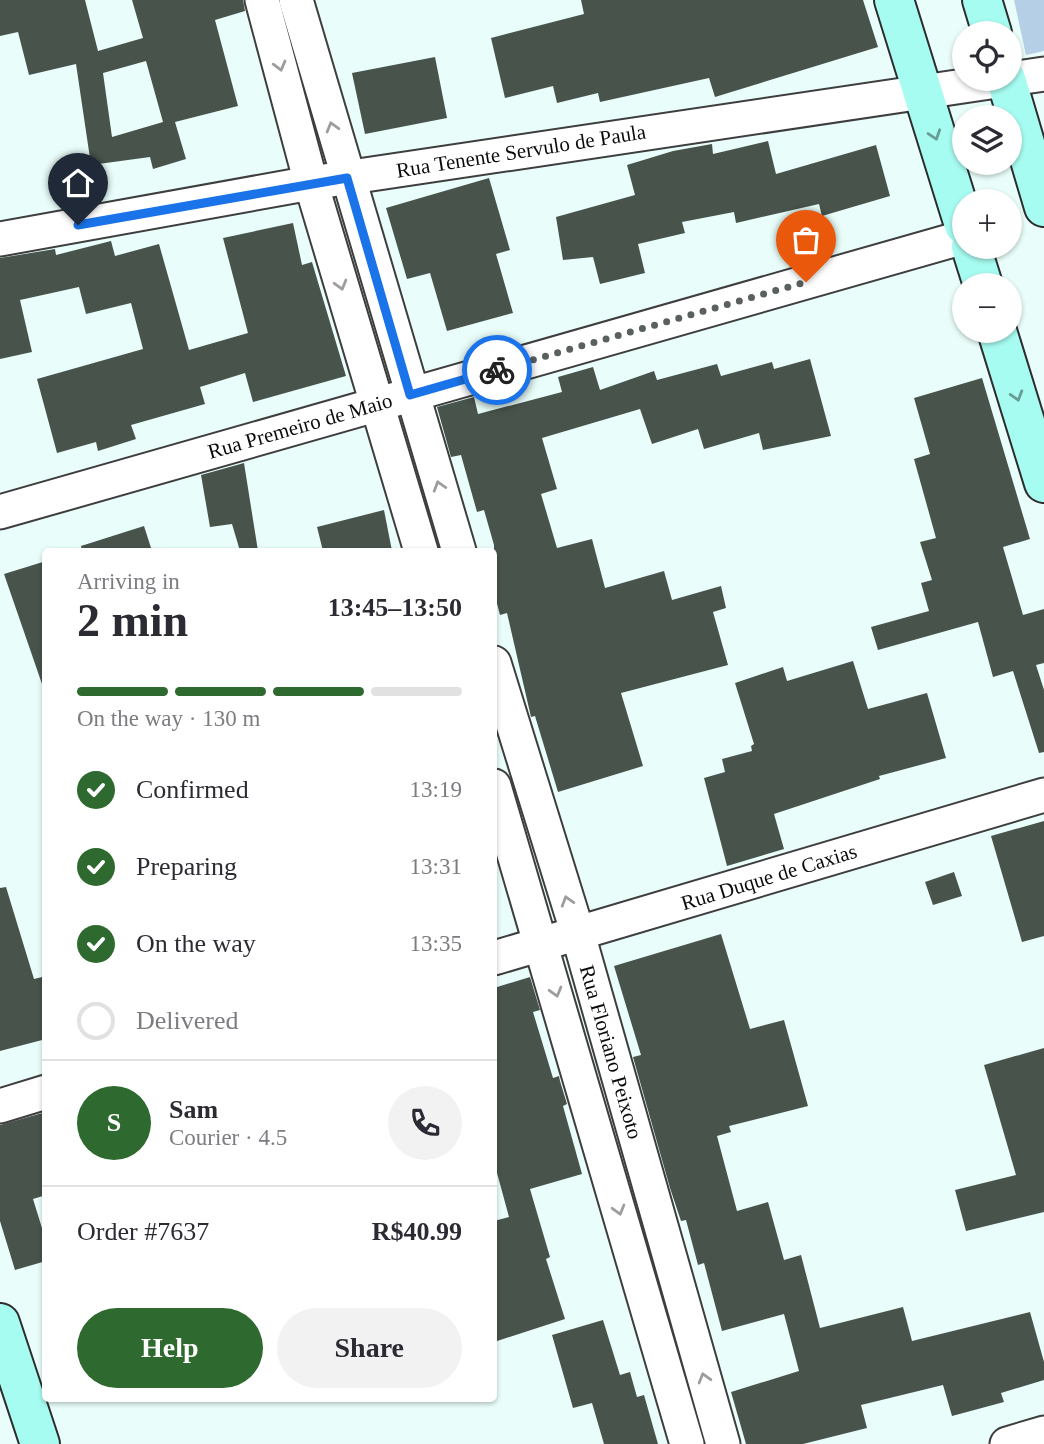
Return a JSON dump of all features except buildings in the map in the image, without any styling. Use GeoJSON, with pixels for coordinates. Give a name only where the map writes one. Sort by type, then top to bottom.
{"type":"FeatureCollection","features":[{"type":"Feature","properties":{"kind":"main road"},"geometry":{"type":"LineString","coordinates":[[894,0],[953,189]]}},
{"type":"Feature","properties":{"kind":"main road"},"geometry":{"type":"LineString","coordinates":[[982,0],[988,21]]}},
{"type":"Feature","properties":{"kind":"main road"},"geometry":{"type":"LineString","coordinates":[[1009,91],[1044,207]]}},
{"type":"Feature","properties":{"kind":"main road"},"geometry":{"type":"LineString","coordinates":[[1001,343],[1044,483]]}},
{"type":"Feature","properties":{"kind":"main road"},"geometry":{"type":"LineString","coordinates":[[0,1323],[40,1444]]}},
{"type":"Feature","properties":{"kind":"street"},"geometry":{"type":"LineString","coordinates":[[262,0],[376,405],[420,548]]}},
{"type":"Feature","properties":{"kind":"street"},"geometry":{"type":"LineString","coordinates":[[296,0],[410,395],[458,548]]}},
{"type":"Feature","properties":{"kind":"street","name":"Rua Tenente Servulo de Paula"},"geometry":{"type":"LineString","coordinates":[[1022,77],[1044,74]]}},
{"type":"Feature","properties":{"kind":"street","name":"Rua Tenente Servulo de Paula"},"geometry":{"type":"LineString","coordinates":[[0,239],[312,183],[952,86]]}},
{"type":"Feature","properties":{"kind":"street","name":"Rua Premeiro de Maio"},"geometry":{"type":"LineString","coordinates":[[0,512],[952,240]]}},
{"type":"Feature","properties":{"kind":"street","name":"Rua Floriano Peixoto"},"geometry":{"type":"LineString","coordinates":[[497,673],[578,934],[723,1444]]}},
{"type":"Feature","properties":{"kind":"street","name":"Rua Duque de Caxias"},"geometry":{"type":"LineString","coordinates":[[497,957],[1044,795]]}},
{"type":"Feature","properties":{"kind":"street","name":"Rua Floriano Peixoto"},"geometry":{"type":"LineString","coordinates":[[497,796],[687,1444]]}},
{"type":"Feature","properties":{"kind":"street"},"geometry":{"type":"LineString","coordinates":[[0,1106],[42,1093]]}},
{"type":"Feature","properties":{"kind":"street"},"geometry":{"type":"LineString","coordinates":[[1007,1444],[1044,1433]]}},
{"type":"Feature","properties":{"kind":"shaded area"},"geometry":{"type":"Polygon","coordinates":[[[1014,0],[1044,0],[1044,51],[1026,55],[1022,21],[1019,21],[1014,0]]]}},
{"type":"Feature","properties":{"kind":"way so far"},"geometry":{"type":"LineString","coordinates":[[497,370],[806,282]]}},
{"type":"Feature","properties":{"kind":"route"},"geometry":{"type":"LineString","coordinates":[[78,225],[347,178],[410,395],[497,370]]}}]}
